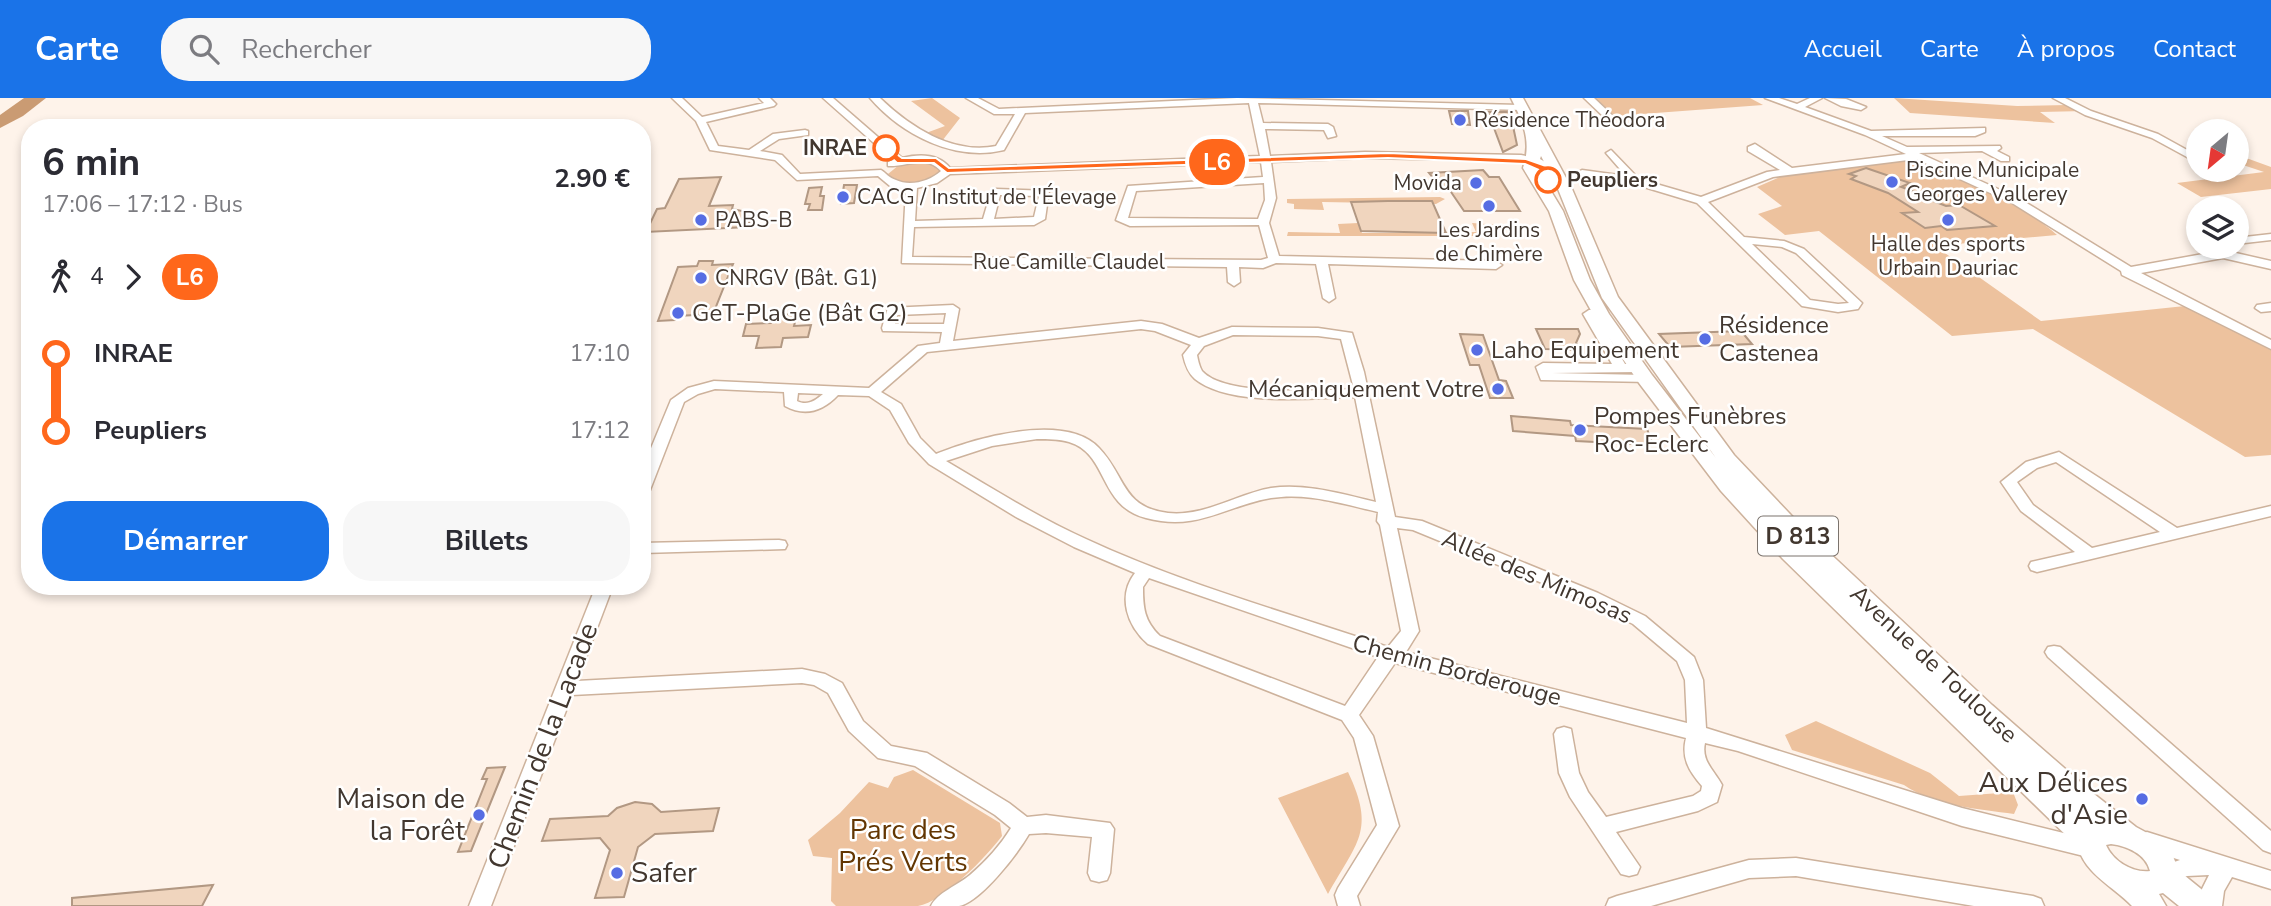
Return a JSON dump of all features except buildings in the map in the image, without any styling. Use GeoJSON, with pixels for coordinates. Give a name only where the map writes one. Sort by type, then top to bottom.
{"type":"FeatureCollection","features":[{"type":"Feature","properties":{"kind":"main road","name":"Avenue de Toulouse"},"geometry":{"type":"LineString","coordinates":[[1518,103],[1532,131],[1537,164],[1595,314],[1643,372],[1728,487],[1791,554],[2091,845]]}},
{"type":"Feature","properties":{"kind":"main road","name":"Avenue de Toulouse"},"geometry":{"type":"LineString","coordinates":[[1537,164],[1565,189],[1643,372],[1677,390],[1727,458],[1799,537],[1993,721],[2129,836]]}},
{"type":"Feature","properties":{"kind":"main road"},"geometry":{"type":"LineString","coordinates":[[2091,845],[2101,832],[2129,836]]}},
{"type":"Feature","properties":{"kind":"main road","name":"D 813"},"geometry":{"type":"LineString","coordinates":[[2129,836],[2156,853],[2165,867],[2165,876],[2200,906]]}},
{"type":"Feature","properties":{"kind":"main road","name":"D 813"},"geometry":{"type":"LineString","coordinates":[[2091,845],[2104,866],[2126,880],[2151,906]]}},
{"type":"Feature","properties":{"kind":"main road"},"geometry":{"type":"LineString","coordinates":[[2126,880],[2152,884],[2165,876]]}},
{"type":"Feature","properties":{"kind":"street"},"geometry":{"type":"LineString","coordinates":[[677,98],[701,120],[714,148],[781,159],[797,177],[881,173],[890,164],[900,161],[936,161],[947,171]]}},
{"type":"Feature","properties":{"kind":"street"},"geometry":{"type":"LineString","coordinates":[[701,120],[771,104],[764,98]]}},
{"type":"Feature","properties":{"kind":"street"},"geometry":{"type":"LineString","coordinates":[[828,98],[900,161]]}},
{"type":"Feature","properties":{"kind":"street"},"geometry":{"type":"LineString","coordinates":[[875,98],[917,132],[957,148],[1000,148],[1021,112]]}},
{"type":"Feature","properties":{"kind":"street"},"geometry":{"type":"LineString","coordinates":[[971,98],[992,111],[1021,112],[1252,99],[1470,106],[1518,103]]}},
{"type":"Feature","properties":{"kind":"street"},"geometry":{"type":"LineString","coordinates":[[1459,98],[1470,106]]}},
{"type":"Feature","properties":{"kind":"street"},"geometry":{"type":"LineString","coordinates":[[1589,98],[1608,116]]}},
{"type":"Feature","properties":{"kind":"street"},"geometry":{"type":"LineString","coordinates":[[1770,98],[1868,133],[2016,201],[2125,272],[2271,345]]}},
{"type":"Feature","properties":{"kind":"street"},"geometry":{"type":"LineString","coordinates":[[1797,108],[1817,98]]}},
{"type":"Feature","properties":{"kind":"street"},"geometry":{"type":"LineString","coordinates":[[1830,98],[1846,102]]}},
{"type":"Feature","properties":{"kind":"street"},"geometry":{"type":"LineString","coordinates":[[2058,98],[2088,113],[2155,136],[2186,153]]}},
{"type":"Feature","properties":{"kind":"street"},"geometry":{"type":"LineString","coordinates":[[1252,99],[1261,126],[1269,180],[1271,201],[1264,211],[1264,222],[1274,260]]}},
{"type":"Feature","properties":{"kind":"street"},"geometry":{"type":"LineString","coordinates":[[1261,126],[1328,127],[1331,136]]}},
{"type":"Feature","properties":{"kind":"street"},"geometry":{"type":"LineString","coordinates":[[1868,133],[1975,133],[1982,130]]}},
{"type":"Feature","properties":{"kind":"street"},"geometry":{"type":"LineString","coordinates":[[750,154],[776,136],[805,133]]}},
{"type":"Feature","properties":{"kind":"street"},"geometry":{"type":"LineString","coordinates":[[1755,147],[1752,149],[1789,171]]}},
{"type":"Feature","properties":{"kind":"street"},"geometry":{"type":"LineString","coordinates":[[1983,148],[2005,159]]}},
{"type":"Feature","properties":{"kind":"street"},"geometry":{"type":"LineString","coordinates":[[1701,201],[1771,174],[1907,151],[1996,148]]}},
{"type":"Feature","properties":{"kind":"street"},"geometry":{"type":"LineString","coordinates":[[1611,153],[1635,181]]}},
{"type":"Feature","properties":{"kind":"street"},"geometry":{"type":"LineString","coordinates":[[881,173],[889,182],[912,185],[938,180],[947,171],[1341,157],[1537,164]]}},
{"type":"Feature","properties":{"kind":"street"},"geometry":{"type":"LineString","coordinates":[[1581,173],[1635,181],[1701,201],[1806,303],[1838,308],[1854,306],[1856,303],[1800,251],[1784,244],[1742,240]]}},
{"type":"Feature","properties":{"kind":"street"},"geometry":{"type":"LineString","coordinates":[[1264,222],[1130,223],[1122,220],[1132,188],[1269,180]]}},
{"type":"Feature","properties":{"kind":"street"},"geometry":{"type":"LineString","coordinates":[[912,185],[909,224],[1034,222],[1039,219],[1045,193],[996,192],[988,222]]}},
{"type":"Feature","properties":{"kind":"street","name":"Rue Camille Claudel"},"geometry":{"type":"LineString","coordinates":[[909,224],[906,260],[1264,264],[1274,260],[1496,265]]}},
{"type":"Feature","properties":{"kind":"street"},"geometry":{"type":"LineString","coordinates":[[2249,240],[2271,237]]}},
{"type":"Feature","properties":{"kind":"street"},"geometry":{"type":"LineString","coordinates":[[2125,272],[2186,258]]}},
{"type":"Feature","properties":{"kind":"street"},"geometry":{"type":"LineString","coordinates":[[2249,259],[2271,265]]}},
{"type":"Feature","properties":{"kind":"street"},"geometry":{"type":"LineString","coordinates":[[1322,262],[1329,298]]}},
{"type":"Feature","properties":{"kind":"street"},"geometry":{"type":"LineString","coordinates":[[1233,263],[1234,282]]}},
{"type":"Feature","properties":{"kind":"street"},"geometry":{"type":"LineString","coordinates":[[651,468],[678,400],[693,391],[714,386],[835,389],[872,393],[923,349],[1141,324],[1199,343]]}},
{"type":"Feature","properties":{"kind":"street"},"geometry":{"type":"LineString","coordinates":[[946,346],[950,328]]}},
{"type":"Feature","properties":{"kind":"street"},"geometry":{"type":"LineString","coordinates":[[1349,715],[1410,631],[1384,514],[1361,393],[1350,340],[1339,333],[1232,331],[1199,343],[1190,355],[1193,368],[1200,377],[1219,387],[1243,391],[1361,393]]}},
{"type":"Feature","properties":{"kind":"street"},"geometry":{"type":"LineString","coordinates":[[1543,368],[1643,372],[1546,377],[1543,368]]}},
{"type":"Feature","properties":{"kind":"street"},"geometry":{"type":"LineString","coordinates":[[791,388],[789,403],[798,409],[813,408],[835,389]]}},
{"type":"Feature","properties":{"kind":"street","name":"Chemin Borderouge"},"geometry":{"type":"LineString","coordinates":[[872,393],[897,407],[914,440],[934,461],[1033,519],[1145,570],[1262,613],[1391,654],[1697,733],[1962,817],[2091,845]]}},
{"type":"Feature","properties":{"kind":"street","name":"Allée des Mimosas"},"geometry":{"type":"LineString","coordinates":[[934,461],[964,447],[1030,435],[1054,434],[1089,445],[1098,456],[1118,497],[1133,507],[1160,516],[1190,517],[1276,492],[1308,494],[1384,514],[1416,526],[1592,597],[1639,620],[1685,657],[1694,680],[1697,733],[1693,751],[1698,767],[1712,785],[1710,796],[1698,803],[1600,827]]}},
{"type":"Feature","properties":{"kind":"street"},"geometry":{"type":"LineString","coordinates":[[2087,552],[2027,508],[2009,482],[2014,476],[2043,459],[2059,457],[2172,533]]}},
{"type":"Feature","properties":{"kind":"street"},"geometry":{"type":"LineString","coordinates":[[2037,565],[2271,511]]}},
{"type":"Feature","properties":{"kind":"street"},"geometry":{"type":"LineString","coordinates":[[651,548],[779,545]]}},
{"type":"Feature","properties":{"kind":"street"},"geometry":{"type":"LineString","coordinates":[[1145,570],[1134,586],[1135,614],[1140,630],[1154,640],[1349,715],[1363,736],[1388,826],[1346,895],[1349,906]]}},
{"type":"Feature","properties":{"kind":"street","name":"Chemin de la Lacade"},"geometry":{"type":"LineString","coordinates":[[480,906],[601,595]]}},
{"type":"Feature","properties":{"kind":"street"},"geometry":{"type":"LineString","coordinates":[[2054,652],[2271,844]]}},
{"type":"Feature","properties":{"kind":"street"},"geometry":{"type":"LineString","coordinates":[[564,689],[802,676],[818,678],[835,688],[856,726],[885,753],[920,759],[1002,809],[1023,827],[1046,824],[1103,829],[1099,873]]}},
{"type":"Feature","properties":{"kind":"street"},"geometry":{"type":"LineString","coordinates":[[1564,734],[1569,774],[1580,797],[1629,867]]}},
{"type":"Feature","properties":{"kind":"street"},"geometry":{"type":"LineString","coordinates":[[942,906],[958,898],[1010,851],[1023,827]]}},
{"type":"Feature","properties":{"kind":"street"},"geometry":{"type":"LineString","coordinates":[[2129,836],[2271,880]]}},
{"type":"Feature","properties":{"kind":"street"},"geometry":{"type":"LineString","coordinates":[[2165,876],[2192,866],[2227,866]]}},
{"type":"Feature","properties":{"kind":"street"},"geometry":{"type":"LineString","coordinates":[[2211,906],[2213,889],[2227,866]]}},
{"type":"Feature","properties":{"kind":"street"},"geometry":{"type":"LineString","coordinates":[[1617,906],[1749,869],[1796,867],[2033,906]]}},
{"type":"Feature","properties":{"kind":"green space"},"geometry":{"type":"Polygon","coordinates":[[[932,98],[960,118],[942,141],[926,133],[945,126],[911,101],[932,98]]]}},
{"type":"Feature","properties":{"kind":"green space"},"geometry":{"type":"Polygon","coordinates":[[[1595,98],[1750,98],[1763,105],[1615,116],[1595,98]]]}},
{"type":"Feature","properties":{"kind":"green space"},"geometry":{"type":"Polygon","coordinates":[[[1894,98],[2017,106],[2067,105],[2085,111],[2040,112],[2055,123],[1910,113],[1894,98]]]}},
{"type":"Feature","properties":{"kind":"green space"},"geometry":{"type":"Polygon","coordinates":[[[2249,159],[2271,167],[2271,189],[2199,196],[2177,183],[2249,182],[2249,174],[2264,172],[2249,167],[2249,159]]]}},
{"type":"Feature","properties":{"kind":"green space"},"geometry":{"type":"Polygon","coordinates":[[[1906,161],[1941,170],[1985,190],[2027,213],[2057,235],[1935,246],[2041,321],[2185,306],[2271,350],[2271,455],[2245,457],[2033,329],[1952,336],[1819,231],[1785,235],[1758,214],[1782,206],[1757,187],[1782,176],[1906,161]]]}},
{"type":"Feature","properties":{"kind":"green space"},"geometry":{"type":"Polygon","coordinates":[[[924,162],[941,168],[941,172],[915,183],[900,182],[888,174],[899,165],[924,162]]]}},
{"type":"Feature","properties":{"kind":"green space"},"geometry":{"type":"Polygon","coordinates":[[[1287,199],[1445,199],[1436,204],[1322,202],[1324,210],[1294,209],[1294,204],[1287,203],[1287,199]]]}},
{"type":"Feature","properties":{"kind":"green space"},"geometry":{"type":"Polygon","coordinates":[[[1358,223],[1362,233],[1404,233],[1401,223],[1421,223],[1426,233],[1476,232],[1472,223],[1514,226],[1481,226],[1485,236],[1287,236],[1288,232],[1340,233],[1338,224],[1358,223]]]}},
{"type":"Feature","properties":{"kind":"green space"},"geometry":{"type":"Polygon","coordinates":[[[1816,721],[1930,773],[1959,796],[2013,792],[2018,805],[2014,814],[1943,802],[1904,785],[1792,750],[1785,735],[1816,721]]]}},
{"type":"Feature","properties":{"kind":"green space","name":"Parc des Prés Verts"},"geometry":{"type":"Polygon","coordinates":[[[913,770],[1000,823],[1002,836],[964,877],[928,903],[918,906],[836,906],[831,901],[832,858],[813,856],[808,840],[840,813],[869,782],[888,788],[894,777],[913,770]]]}},
{"type":"Feature","properties":{"kind":"green space"},"geometry":{"type":"Polygon","coordinates":[[[1348,772],[1361,809],[1362,823],[1354,848],[1328,894],[1278,798],[1348,772]]]}},
{"type":"Feature","properties":{"kind":"shaded area"},"geometry":{"type":"Polygon","coordinates":[[[24,98],[46,98],[23,116],[0,128],[0,115],[24,98]]]}},
{"type":"Feature","properties":{"kind":"bus line","name":"L6"},"geometry":{"type":"LineString","coordinates":[[886,148],[900,161],[936,161],[943,164],[947,171],[1422,156],[1526,162],[1542,168],[1548,180]]}},
{"type":"Feature","properties":{"kind":"place","name":"Résidence Théodora"},"geometry":{"type":"Point","coordinates":[1460,120]}},
{"type":"Feature","properties":{"kind":"place","name":"INRAE"},"geometry":{"type":"Point","coordinates":[886,148]}},
{"type":"Feature","properties":{"kind":"place","name":"Peupliers"},"geometry":{"type":"Point","coordinates":[1548,180]}},
{"type":"Feature","properties":{"kind":"place","name":"Piscine Municipale Georges Vallerey"},"geometry":{"type":"Point","coordinates":[1892,182]}},
{"type":"Feature","properties":{"kind":"place","name":"Movida"},"geometry":{"type":"Point","coordinates":[1476,183]}},
{"type":"Feature","properties":{"kind":"place","name":"CACG / Institut de l'Élevage"},"geometry":{"type":"Point","coordinates":[843,197]}},
{"type":"Feature","properties":{"kind":"place","name":"Les Jardins de Chimère"},"geometry":{"type":"Point","coordinates":[1489,206]}},
{"type":"Feature","properties":{"kind":"place","name":"PABS-B"},"geometry":{"type":"Point","coordinates":[701,220]}},
{"type":"Feature","properties":{"kind":"place","name":"Halle des sports Urbain Dauriac"},"geometry":{"type":"Point","coordinates":[1948,220]}},
{"type":"Feature","properties":{"kind":"place","name":"CNRGV (Bât. G1)"},"geometry":{"type":"Point","coordinates":[701,278]}},
{"type":"Feature","properties":{"kind":"place","name":"GeT-PlaGe (Bât G2)"},"geometry":{"type":"Point","coordinates":[678,313]}},
{"type":"Feature","properties":{"kind":"place","name":"Résidence Castenea"},"geometry":{"type":"Point","coordinates":[1705,339]}},
{"type":"Feature","properties":{"kind":"place","name":"Laho Equipement"},"geometry":{"type":"Point","coordinates":[1477,350]}},
{"type":"Feature","properties":{"kind":"place","name":"Mécaniquement Votre"},"geometry":{"type":"Point","coordinates":[1498,389]}},
{"type":"Feature","properties":{"kind":"place","name":"Pompes Funèbres Roc-Eclerc"},"geometry":{"type":"Point","coordinates":[1580,430]}},
{"type":"Feature","properties":{"kind":"place","name":"Aux Délices d'Asie"},"geometry":{"type":"Point","coordinates":[2142,799]}},
{"type":"Feature","properties":{"kind":"place","name":"Maison de la Forêt"},"geometry":{"type":"Point","coordinates":[479,815]}},
{"type":"Feature","properties":{"kind":"place","name":"Safer"},"geometry":{"type":"Point","coordinates":[617,873]}}]}
